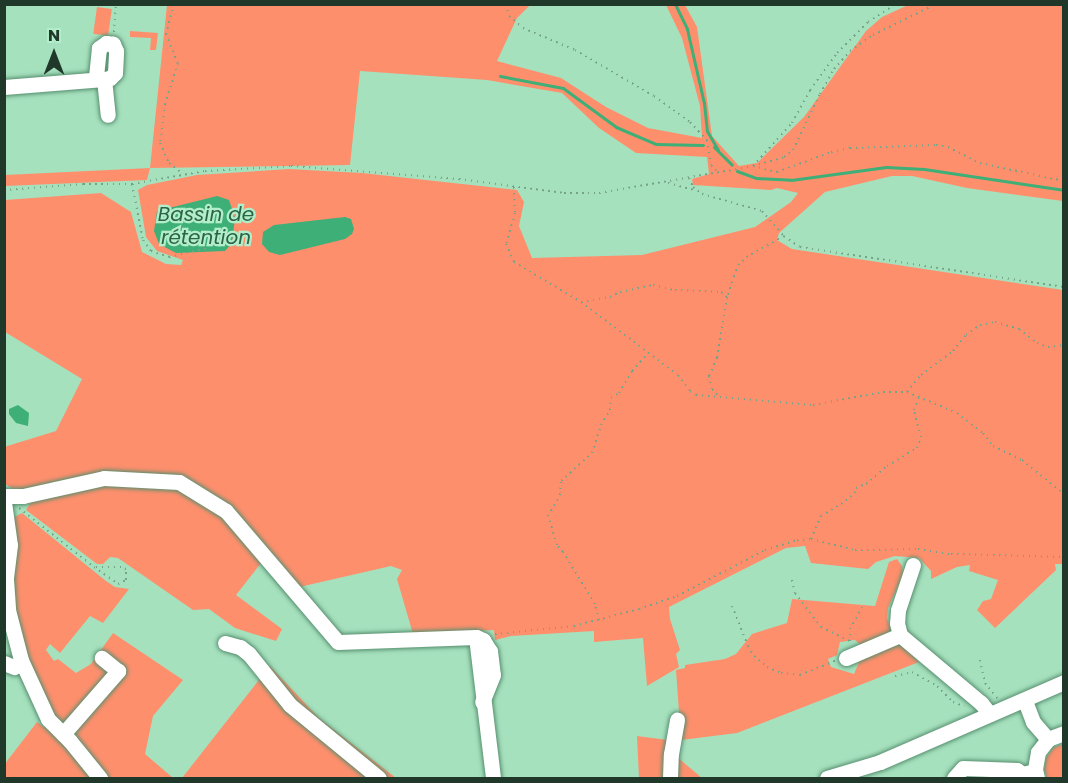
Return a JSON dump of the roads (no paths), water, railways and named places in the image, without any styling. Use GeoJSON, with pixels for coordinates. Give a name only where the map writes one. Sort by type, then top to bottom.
{"type":"FeatureCollection","features":[{"type":"Feature","properties":{"kind":"street"},"geometry":{"type":"LineString","coordinates":[[108,115],[100,79],[99,48],[106,43],[113,44]]}},
{"type":"Feature","properties":{"kind":"street"},"geometry":{"type":"LineString","coordinates":[[4,87],[100,79]]}},
{"type":"Feature","properties":{"kind":"street"},"geometry":{"type":"LineString","coordinates":[[100,778],[48,719],[21,660],[10,622],[6,579],[10,545],[7,500],[104,478],[178,482],[226,511],[338,642],[476,637],[482,702],[493,778]]}},
{"type":"Feature","properties":{"kind":"street"},"geometry":{"type":"LineString","coordinates":[[914,565],[898,610],[897,623],[900,635],[992,708]]}},
{"type":"Feature","properties":{"kind":"street"},"geometry":{"type":"LineString","coordinates":[[846,658],[900,635]]}},
{"type":"Feature","properties":{"kind":"street"},"geometry":{"type":"LineString","coordinates":[[225,643],[240,647],[249,654],[290,705],[379,778]]}},
{"type":"Feature","properties":{"kind":"street"},"geometry":{"type":"LineString","coordinates":[[63,734],[118,671],[102,658]]}},
{"type":"Feature","properties":{"kind":"street"},"geometry":{"type":"LineString","coordinates":[[827,778],[880,762],[992,708],[1025,701],[1064,682]]}},
{"type":"Feature","properties":{"kind":"street"},"geometry":{"type":"LineString","coordinates":[[1025,701],[1033,722],[1048,740]]}},
{"type":"Feature","properties":{"kind":"street"},"geometry":{"type":"LineString","coordinates":[[670,778],[671,754],[678,720]]}},
{"type":"Feature","properties":{"kind":"street"},"geometry":{"type":"LineString","coordinates":[[954,778],[963,768],[1017,770],[1022,774],[1036,775],[1038,752],[1048,740],[1064,733]]}},
{"type":"Feature","properties":{"kind":"water","name":"Bassin de rétention"},"geometry":{"type":"Polygon","coordinates":[[[217,196],[229,200],[235,218],[232,243],[225,251],[176,253],[159,244],[154,231],[157,211],[217,196]]]}},
{"type":"Feature","properties":{"kind":"water","name":"Bassin de rétention"},"geometry":{"type":"Polygon","coordinates":[[[345,217],[351,219],[354,229],[352,234],[345,239],[280,255],[269,252],[262,244],[263,232],[274,225],[345,217]]]}},
{"type":"Feature","properties":{"kind":"water"},"geometry":{"type":"Polygon","coordinates":[[[18,405],[29,413],[28,426],[16,423],[9,414],[9,409],[18,405]]]}},
{"type":"Feature","properties":{"kind":"waterway"},"geometry":{"type":"LineString","coordinates":[[675,4],[687,29],[704,103],[707,131],[718,150]]}},
{"type":"Feature","properties":{"kind":"waterway"},"geometry":{"type":"LineString","coordinates":[[500,76],[563,88],[616,127],[656,144],[703,145]]}},
{"type":"Feature","properties":{"kind":"waterway"},"geometry":{"type":"LineString","coordinates":[[714,147],[732,165]]}},
{"type":"Feature","properties":{"kind":"waterway"},"geometry":{"type":"LineString","coordinates":[[737,171],[756,178],[791,180],[886,167],[924,169],[1064,190]]}}]}
